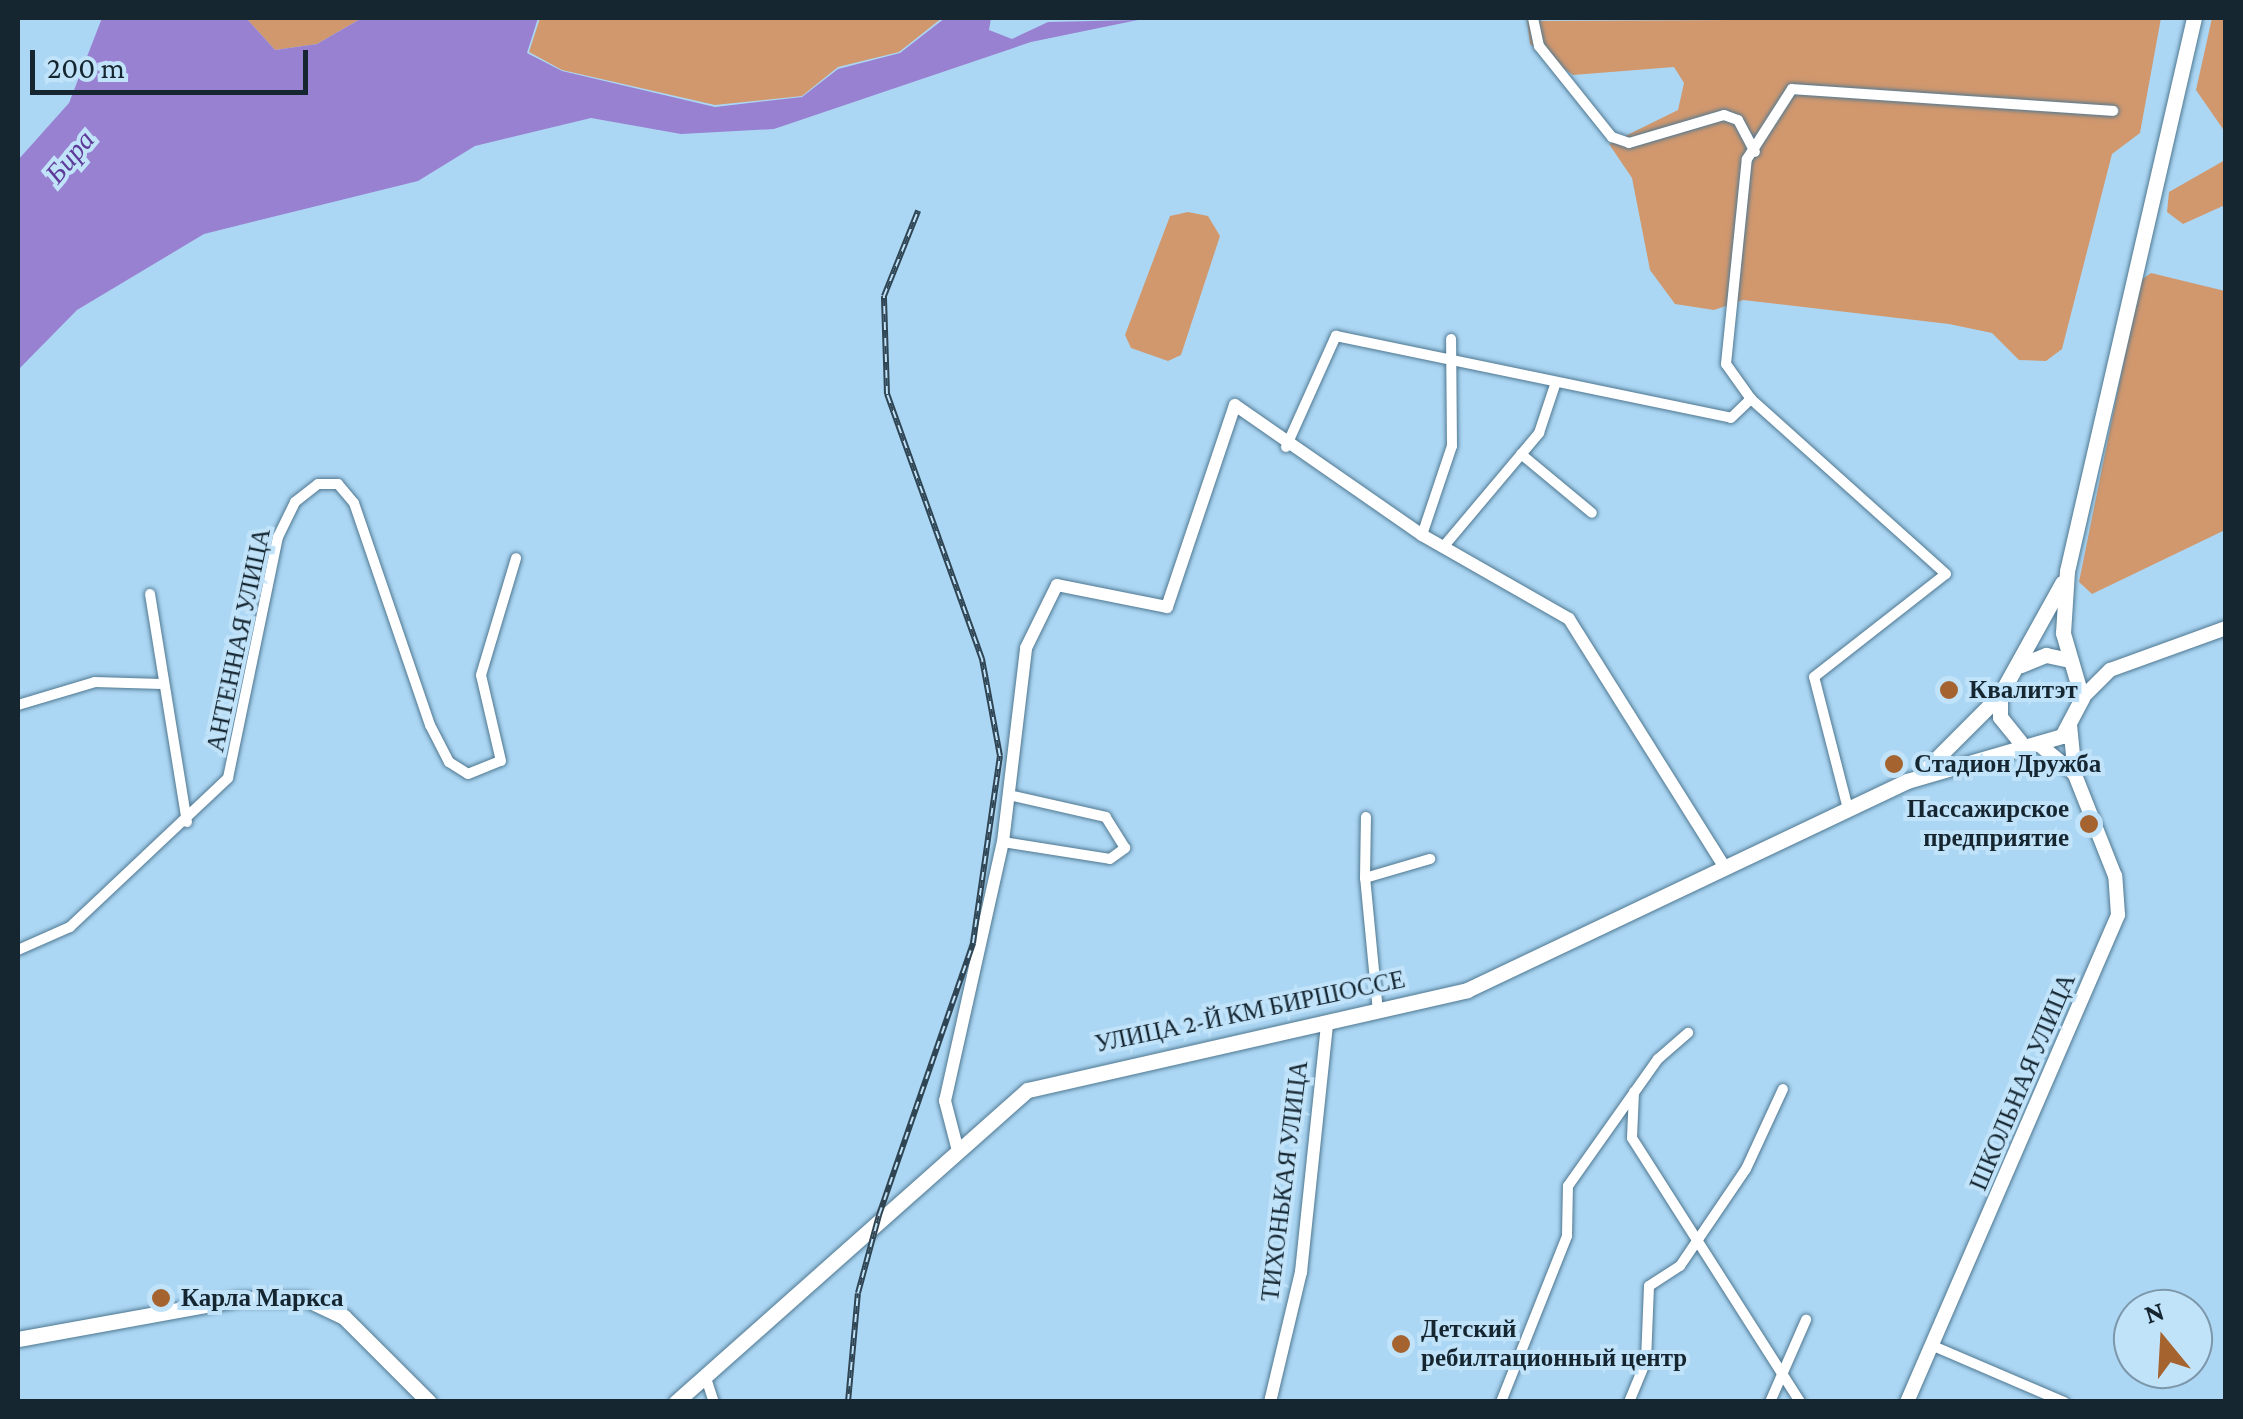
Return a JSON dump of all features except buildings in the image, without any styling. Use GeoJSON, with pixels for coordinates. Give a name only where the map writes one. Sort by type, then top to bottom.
{"type":"FeatureCollection","features":[{"type":"Feature","properties":{"kind":"main road"},"geometry":{"type":"LineString","coordinates":[[1907,781],[1967,736],[2000,695],[2020,665],[2067,571],[2194,18]]}},
{"type":"Feature","properties":{"kind":"main road"},"geometry":{"type":"LineString","coordinates":[[2067,571],[2072,664],[2082,698]]}},
{"type":"Feature","properties":{"kind":"main road"},"geometry":{"type":"LineString","coordinates":[[2075,775],[2070,726],[2082,698],[2110,670],[2226,628]]}},
{"type":"Feature","properties":{"kind":"main road"},"geometry":{"type":"LineString","coordinates":[[2020,665],[2046,655],[2110,670]]}},
{"type":"Feature","properties":{"kind":"main road"},"geometry":{"type":"LineString","coordinates":[[2000,695],[2000,716],[2020,742]]}},
{"type":"Feature","properties":{"kind":"main road"},"geometry":{"type":"LineString","coordinates":[[2041,746],[2070,726]]}},
{"type":"Feature","properties":{"kind":"main road"},"geometry":{"type":"LineString","coordinates":[[1907,781],[2020,742],[2041,746],[2075,775]]}},
{"type":"Feature","properties":{"kind":"main road","name":"ШКОЛЬНАЯ УЛИЦА"},"geometry":{"type":"LineString","coordinates":[[1907,1402],[2118,915],[2116,876],[2075,775]]}},
{"type":"Feature","properties":{"kind":"main road","name":"УЛИЦА 2-Й КМ БИРШОССЕ"},"geometry":{"type":"LineString","coordinates":[[676,1402],[1000,1107],[1050,1080],[1327,1024],[1468,990],[1907,781]]}},
{"type":"Feature","properties":{"kind":"main road"},"geometry":{"type":"LineString","coordinates":[[18,1339],[282,1297],[344,1318],[429,1402]]}},
{"type":"Feature","properties":{"kind":"street"},"geometry":{"type":"LineString","coordinates":[[1532,18],[1539,46],[1612,137],[1629,143],[1724,115],[1738,120],[1755,152]]}},
{"type":"Feature","properties":{"kind":"street"},"geometry":{"type":"LineString","coordinates":[[1848,808],[1814,677],[1946,574],[1750,399],[1726,364],[1744,232],[1739,186],[1792,88],[2113,111]]}},
{"type":"Feature","properties":{"kind":"street"},"geometry":{"type":"LineString","coordinates":[[1286,447],[1336,336],[1448,363],[1731,418],[1750,399]]}},
{"type":"Feature","properties":{"kind":"street"},"geometry":{"type":"LineString","coordinates":[[1422,535],[1452,446],[1450,339]]}},
{"type":"Feature","properties":{"kind":"street"},"geometry":{"type":"LineString","coordinates":[[1444,546],[1539,433],[1555,385]]}},
{"type":"Feature","properties":{"kind":"street"},"geometry":{"type":"LineString","coordinates":[[957,1147],[945,1101],[1003,842],[1026,648],[1053,588],[1167,607],[1235,405],[1286,447],[1422,535],[1569,619],[1724,866]]}},
{"type":"Feature","properties":{"kind":"street"},"geometry":{"type":"LineString","coordinates":[[1521,454],[1592,513]]}},
{"type":"Feature","properties":{"kind":"street","name":"АНТЕННАЯ УЛИЦА"},"geometry":{"type":"LineString","coordinates":[[18,950],[70,928],[228,778],[242,744],[278,537],[295,502],[328,484],[354,503],[430,725],[449,762],[468,774],[501,761],[481,675],[516,558]]}},
{"type":"Feature","properties":{"kind":"street"},"geometry":{"type":"LineString","coordinates":[[150,594],[186,822]]}},
{"type":"Feature","properties":{"kind":"street"},"geometry":{"type":"LineString","coordinates":[[18,705],[95,682],[162,684]]}},
{"type":"Feature","properties":{"kind":"street"},"geometry":{"type":"LineString","coordinates":[[1003,842],[1110,859],[1126,848],[1106,817],[1009,795]]}},
{"type":"Feature","properties":{"kind":"street"},"geometry":{"type":"LineString","coordinates":[[1366,817],[1365,878],[1378,1012]]}},
{"type":"Feature","properties":{"kind":"street"},"geometry":{"type":"LineString","coordinates":[[1365,878],[1430,859]]}},
{"type":"Feature","properties":{"kind":"street","name":"ТИХОНЬКАЯ УЛИЦА"},"geometry":{"type":"LineString","coordinates":[[1270,1402],[1301,1272],[1327,1024]]}},
{"type":"Feature","properties":{"kind":"street"},"geometry":{"type":"LineString","coordinates":[[1501,1402],[1567,1236],[1568,1186],[1634,1091],[1688,1034]]}},
{"type":"Feature","properties":{"kind":"street"},"geometry":{"type":"LineString","coordinates":[[1629,1402],[1646,1361],[1649,1286],[1680,1266],[1696,1233],[1746,1170],[1783,1090]]}},
{"type":"Feature","properties":{"kind":"street"},"geometry":{"type":"LineString","coordinates":[[1634,1091],[1632,1138],[1696,1233],[1780,1377],[1800,1402]]}},
{"type":"Feature","properties":{"kind":"street"},"geometry":{"type":"LineString","coordinates":[[1770,1402],[1806,1320]]}},
{"type":"Feature","properties":{"kind":"street"},"geometry":{"type":"LineString","coordinates":[[1932,1344],[2064,1402]]}},
{"type":"Feature","properties":{"kind":"street"},"geometry":{"type":"LineString","coordinates":[[706,1378],[714,1402]]}},
{"type":"Feature","properties":{"kind":"shaded area"},"geometry":{"type":"Polygon","coordinates":[[[246,18],[362,18],[317,44],[275,50],[246,18]]]}},
{"type":"Feature","properties":{"kind":"shaded area"},"geometry":{"type":"Polygon","coordinates":[[[540,18],[942,18],[899,52],[838,67],[802,96],[715,105],[562,70],[529,52],[540,18]]]}},
{"type":"Feature","properties":{"kind":"shaded area"},"geometry":{"type":"Polygon","coordinates":[[[2161,18],[2140,133],[2112,154],[2062,349],[2046,361],[2019,360],[1992,333],[1949,324],[1743,300],[1714,310],[1675,304],[1650,270],[1632,178],[1609,144],[1678,110],[1684,83],[1674,67],[1573,75],[1530,44],[1527,21],[2161,18]]]}},
{"type":"Feature","properties":{"kind":"shaded area"},"geometry":{"type":"Polygon","coordinates":[[[2212,18],[2225,18],[2225,132],[2196,90],[2212,18]]]}},
{"type":"Feature","properties":{"kind":"shaded area"},"geometry":{"type":"Polygon","coordinates":[[[2225,160],[2225,205],[2183,224],[2167,212],[2169,192],[2225,160]]]}},
{"type":"Feature","properties":{"kind":"shaded area"},"geometry":{"type":"Polygon","coordinates":[[[1188,212],[1208,216],[1220,236],[1181,355],[1168,361],[1131,348],[1125,335],[1170,216],[1188,212]]]}},
{"type":"Feature","properties":{"kind":"shaded area"},"geometry":{"type":"Polygon","coordinates":[[[2151,273],[2225,291],[2225,530],[2092,594],[2079,582],[2140,281],[2151,273]]]}},
{"type":"Feature","properties":{"kind":"water","name":"Бира"},"geometry":{"type":"Polygon","coordinates":[[[102,18],[246,18],[275,50],[317,44],[362,18],[538,18],[527,53],[562,71],[715,107],[802,97],[838,69],[900,53],[945,18],[991,18],[989,30],[1012,39],[1048,22],[1138,20],[1031,42],[774,129],[681,134],[591,118],[475,146],[418,181],[204,234],[77,310],[18,370],[18,160],[69,103],[102,18]]]}},
{"type":"Feature","properties":{"kind":"railway"},"geometry":{"type":"LineString","coordinates":[[848,1402],[858,1293],[879,1215],[973,943],[1000,756],[982,659],[887,394],[884,296],[918,211]]}},
{"type":"Feature","properties":{"kind":"place","name":"Квалитэт"},"geometry":{"type":"Point","coordinates":[1949,690]}},
{"type":"Feature","properties":{"kind":"place","name":"Стадион Дружба"},"geometry":{"type":"Point","coordinates":[1894,764]}},
{"type":"Feature","properties":{"kind":"place","name":"Пассажирское предприятие"},"geometry":{"type":"Point","coordinates":[2089,824]}},
{"type":"Feature","properties":{"kind":"place","name":"Карла Маркса"},"geometry":{"type":"Point","coordinates":[161,1298]}},
{"type":"Feature","properties":{"kind":"place","name":"Детский ребилтационный центр"},"geometry":{"type":"Point","coordinates":[1401,1344]}}]}
